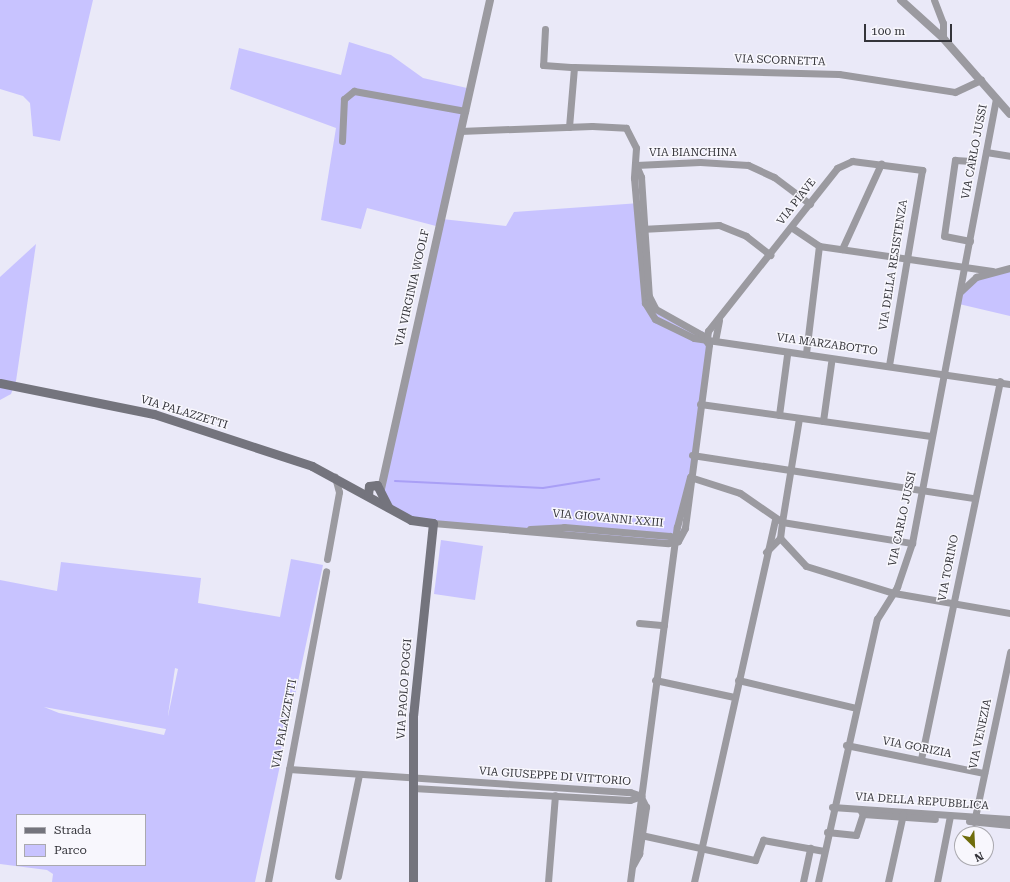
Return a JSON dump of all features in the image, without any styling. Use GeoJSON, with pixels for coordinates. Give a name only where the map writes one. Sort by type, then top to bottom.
{"type":"FeatureCollection","features":[{"type":"Feature","properties":{"kind":"main road","name":"VIA PALAZZETTI"},"geometry":{"type":"LineString","coordinates":[[0,383],[154,414],[334,476],[376,488]]}},
{"type":"Feature","properties":{"kind":"main road","name":"VIA PALAZZETTI"},"geometry":{"type":"LineString","coordinates":[[334,476],[370,497]]}},
{"type":"Feature","properties":{"kind":"main road"},"geometry":{"type":"LineString","coordinates":[[370,497],[376,488]]}},
{"type":"Feature","properties":{"kind":"main road"},"geometry":{"type":"LineString","coordinates":[[370,497],[376,488]]}},
{"type":"Feature","properties":{"kind":"main road"},"geometry":{"type":"LineString","coordinates":[[376,488],[389,509]]}},
{"type":"Feature","properties":{"kind":"main road","name":"VIA GIOVANNI XXIII"},"geometry":{"type":"LineString","coordinates":[[370,497],[411,520],[433,523]]}},
{"type":"Feature","properties":{"kind":"main road","name":"VIA PAOLO POGGI"},"geometry":{"type":"LineString","coordinates":[[413,882],[414,696],[433,523]]}},
{"type":"Feature","properties":{"kind":"street","name":"VIA VIRGINIA WOOLF"},"geometry":{"type":"LineString","coordinates":[[376,488],[382,470],[490,0]]}},
{"type":"Feature","properties":{"kind":"street","name":"VIA CARLO JUSSI"},"geometry":{"type":"LineString","coordinates":[[818,882],[832,807],[877,618],[894,593],[912,543],[931,436],[958,294],[970,241],[996,99],[943,38],[900,0]]}},
{"type":"Feature","properties":{"kind":"street"},"geometry":{"type":"LineString","coordinates":[[934,0],[943,24],[943,38]]}},
{"type":"Feature","properties":{"kind":"street","name":"VIA SCORNETTA"},"geometry":{"type":"LineString","coordinates":[[545,29],[543,65],[838,74],[955,92],[980,80]]}},
{"type":"Feature","properties":{"kind":"street"},"geometry":{"type":"LineString","coordinates":[[569,127],[574,67]]}},
{"type":"Feature","properties":{"kind":"street"},"geometry":{"type":"LineString","coordinates":[[342,142],[344,99],[354,91],[465,111]]}},
{"type":"Feature","properties":{"kind":"street"},"geometry":{"type":"LineString","coordinates":[[996,99],[1010,114]]}},
{"type":"Feature","properties":{"kind":"street"},"geometry":{"type":"LineString","coordinates":[[460,131],[569,127],[626,128],[635,141],[649,296],[657,311]]}},
{"type":"Feature","properties":{"kind":"street"},"geometry":{"type":"LineString","coordinates":[[986,152],[1010,156]]}},
{"type":"Feature","properties":{"kind":"street","name":"VIA CARLO JUSSI"},"geometry":{"type":"LineString","coordinates":[[970,241],[944,236],[955,160],[971,162]]}},
{"type":"Feature","properties":{"kind":"street","name":"VIA BIANCHINA"},"geometry":{"type":"LineString","coordinates":[[636,165],[700,162],[748,165],[774,176],[810,204]]}},
{"type":"Feature","properties":{"kind":"street","name":"VIA PIAVE"},"geometry":{"type":"LineString","coordinates":[[706,339],[708,331],[844,163],[881,164],[922,170]]}},
{"type":"Feature","properties":{"kind":"street"},"geometry":{"type":"LineString","coordinates":[[842,249],[881,164]]}},
{"type":"Feature","properties":{"kind":"street","name":"VIA DELLA RESISTENZA"},"geometry":{"type":"LineString","coordinates":[[889,365],[922,170]]}},
{"type":"Feature","properties":{"kind":"street"},"geometry":{"type":"LineString","coordinates":[[642,229],[719,225],[746,236],[770,255]]}},
{"type":"Feature","properties":{"kind":"street"},"geometry":{"type":"LineString","coordinates":[[791,227],[819,246],[964,270],[992,271]]}},
{"type":"Feature","properties":{"kind":"street"},"geometry":{"type":"LineString","coordinates":[[630,882],[656,680],[678,541],[677,527],[690,477],[692,455],[708,357],[706,339],[645,303],[642,229]]}},
{"type":"Feature","properties":{"kind":"street"},"geometry":{"type":"LineString","coordinates":[[806,353],[819,246]]}},
{"type":"Feature","properties":{"kind":"street"},"geometry":{"type":"LineString","coordinates":[[958,294],[976,276],[992,271],[1010,268]]}},
{"type":"Feature","properties":{"kind":"street","name":"VIA MARZABOTTO"},"geometry":{"type":"LineString","coordinates":[[645,303],[655,318],[694,338],[944,372],[1010,384]]}},
{"type":"Feature","properties":{"kind":"street","name":"VIA PIAVE"},"geometry":{"type":"LineString","coordinates":[[715,341],[720,318]]}},
{"type":"Feature","properties":{"kind":"street"},"geometry":{"type":"LineString","coordinates":[[780,415],[787,355]]}},
{"type":"Feature","properties":{"kind":"street"},"geometry":{"type":"LineString","coordinates":[[823,421],[831,363]]}},
{"type":"Feature","properties":{"kind":"street","name":"VIA TORINO"},"geometry":{"type":"LineString","coordinates":[[921,759],[974,498],[1000,381]]}},
{"type":"Feature","properties":{"kind":"street"},"geometry":{"type":"LineString","coordinates":[[700,404],[931,436]]}},
{"type":"Feature","properties":{"kind":"street"},"geometry":{"type":"LineString","coordinates":[[694,882],[766,552],[779,521],[792,470],[799,418]]}},
{"type":"Feature","properties":{"kind":"street"},"geometry":{"type":"LineString","coordinates":[[692,455],[922,488],[974,498]]}},
{"type":"Feature","properties":{"kind":"street"},"geometry":{"type":"LineString","coordinates":[[327,559],[339,492],[334,476]]}},
{"type":"Feature","properties":{"kind":"street"},"geometry":{"type":"LineString","coordinates":[[690,477],[740,493],[779,521],[912,543]]}},
{"type":"Feature","properties":{"kind":"street"},"geometry":{"type":"LineString","coordinates":[[339,492],[349,485]]}},
{"type":"Feature","properties":{"kind":"street"},"geometry":{"type":"LineString","coordinates":[[779,521],[780,538],[806,566],[894,593],[1010,613]]}},
{"type":"Feature","properties":{"kind":"street","name":"VIA GIOVANNI XXIII"},"geometry":{"type":"LineString","coordinates":[[433,523],[527,529],[564,526],[670,536],[678,541]]}},
{"type":"Feature","properties":{"kind":"street"},"geometry":{"type":"LineString","coordinates":[[766,552],[780,538]]}},
{"type":"Feature","properties":{"kind":"street","name":"VIA PALAZZETTI"},"geometry":{"type":"LineString","coordinates":[[268,882],[326,571]]}},
{"type":"Feature","properties":{"kind":"street"},"geometry":{"type":"LineString","coordinates":[[640,623],[664,625]]}},
{"type":"Feature","properties":{"kind":"street","name":"VIA VENEZIA"},"geometry":{"type":"LineString","coordinates":[[975,819],[1010,652]]}},
{"type":"Feature","properties":{"kind":"street"},"geometry":{"type":"LineString","coordinates":[[656,680],[734,697]]}},
{"type":"Feature","properties":{"kind":"street"},"geometry":{"type":"LineString","coordinates":[[738,680],[856,708]]}},
{"type":"Feature","properties":{"kind":"street","name":"VIA GORIZIA"},"geometry":{"type":"LineString","coordinates":[[846,745],[984,773]]}},
{"type":"Feature","properties":{"kind":"street","name":"VIA GIUSEPPE DI VITTORIO"},"geometry":{"type":"LineString","coordinates":[[289,769],[359,775],[413,784],[555,795],[630,800],[641,796]]}},
{"type":"Feature","properties":{"kind":"street"},"geometry":{"type":"LineString","coordinates":[[338,876],[359,775]]}},
{"type":"Feature","properties":{"kind":"street","name":"VIA GIUSEPPE DI VITTORIO"},"geometry":{"type":"LineString","coordinates":[[413,784],[630,792],[641,796]]}},
{"type":"Feature","properties":{"kind":"street"},"geometry":{"type":"LineString","coordinates":[[548,882],[555,795]]}},
{"type":"Feature","properties":{"kind":"street"},"geometry":{"type":"LineString","coordinates":[[632,867],[639,854],[646,807],[641,796]]}},
{"type":"Feature","properties":{"kind":"street","name":"VIA DELLA REPUBBLICA"},"geometry":{"type":"LineString","coordinates":[[832,807],[861,812],[950,818],[1010,819]]}},
{"type":"Feature","properties":{"kind":"street"},"geometry":{"type":"LineString","coordinates":[[828,832],[856,835],[861,812]]}},
{"type":"Feature","properties":{"kind":"street"},"geometry":{"type":"LineString","coordinates":[[888,882],[903,814]]}},
{"type":"Feature","properties":{"kind":"street"},"geometry":{"type":"LineString","coordinates":[[937,882],[950,818]]}},
{"type":"Feature","properties":{"kind":"street","name":"VIA DELLA REPUBBLICA"},"geometry":{"type":"LineString","coordinates":[[975,819],[1010,826]]}},
{"type":"Feature","properties":{"kind":"street"},"geometry":{"type":"LineString","coordinates":[[641,835],[755,860],[763,840],[824,851]]}},
{"type":"Feature","properties":{"kind":"street"},"geometry":{"type":"LineString","coordinates":[[803,882],[810,848]]}},
{"type":"Feature","properties":{"kind":"green space"},"geometry":{"type":"Polygon","coordinates":[[[0,0],[93,0],[60,141],[33,136],[30,103],[23,96],[0,89],[0,0]]]}},
{"type":"Feature","properties":{"kind":"green space"},"geometry":{"type":"Polygon","coordinates":[[[349,42],[391,55],[423,78],[467,88],[442,219],[506,226],[514,212],[640,203],[649,303],[675,320],[704,332],[710,344],[680,534],[673,542],[411,520],[390,504],[384,492],[386,469],[436,226],[367,208],[361,229],[321,220],[336,128],[230,89],[239,48],[341,75],[349,42]]]}},
{"type":"Feature","properties":{"kind":"green space"},"geometry":{"type":"Polygon","coordinates":[[[36,244],[16,381],[11,394],[0,400],[0,277],[36,244]]]}},
{"type":"Feature","properties":{"kind":"green space"},"geometry":{"type":"Polygon","coordinates":[[[1010,270],[1010,316],[959,304],[964,287],[973,281],[1010,270]]]}},
{"type":"Feature","properties":{"kind":"green space"},"geometry":{"type":"Polygon","coordinates":[[[441,540],[483,546],[475,600],[434,594],[441,540]]]}},
{"type":"Feature","properties":{"kind":"green space"},"geometry":{"type":"Polygon","coordinates":[[[291,559],[323,565],[255,882],[52,882],[53,874],[47,870],[0,864],[0,580],[57,591],[61,562],[201,578],[198,603],[280,617],[291,559]],[[175,668],[168,716],[178,669],[175,668]],[[44,707],[59,713],[164,735],[166,729],[44,707]]]}},
{"type":"Feature","properties":{"kind":"waterway"},"geometry":{"type":"LineString","coordinates":[[395,481],[543,488],[599,479]]}}]}
